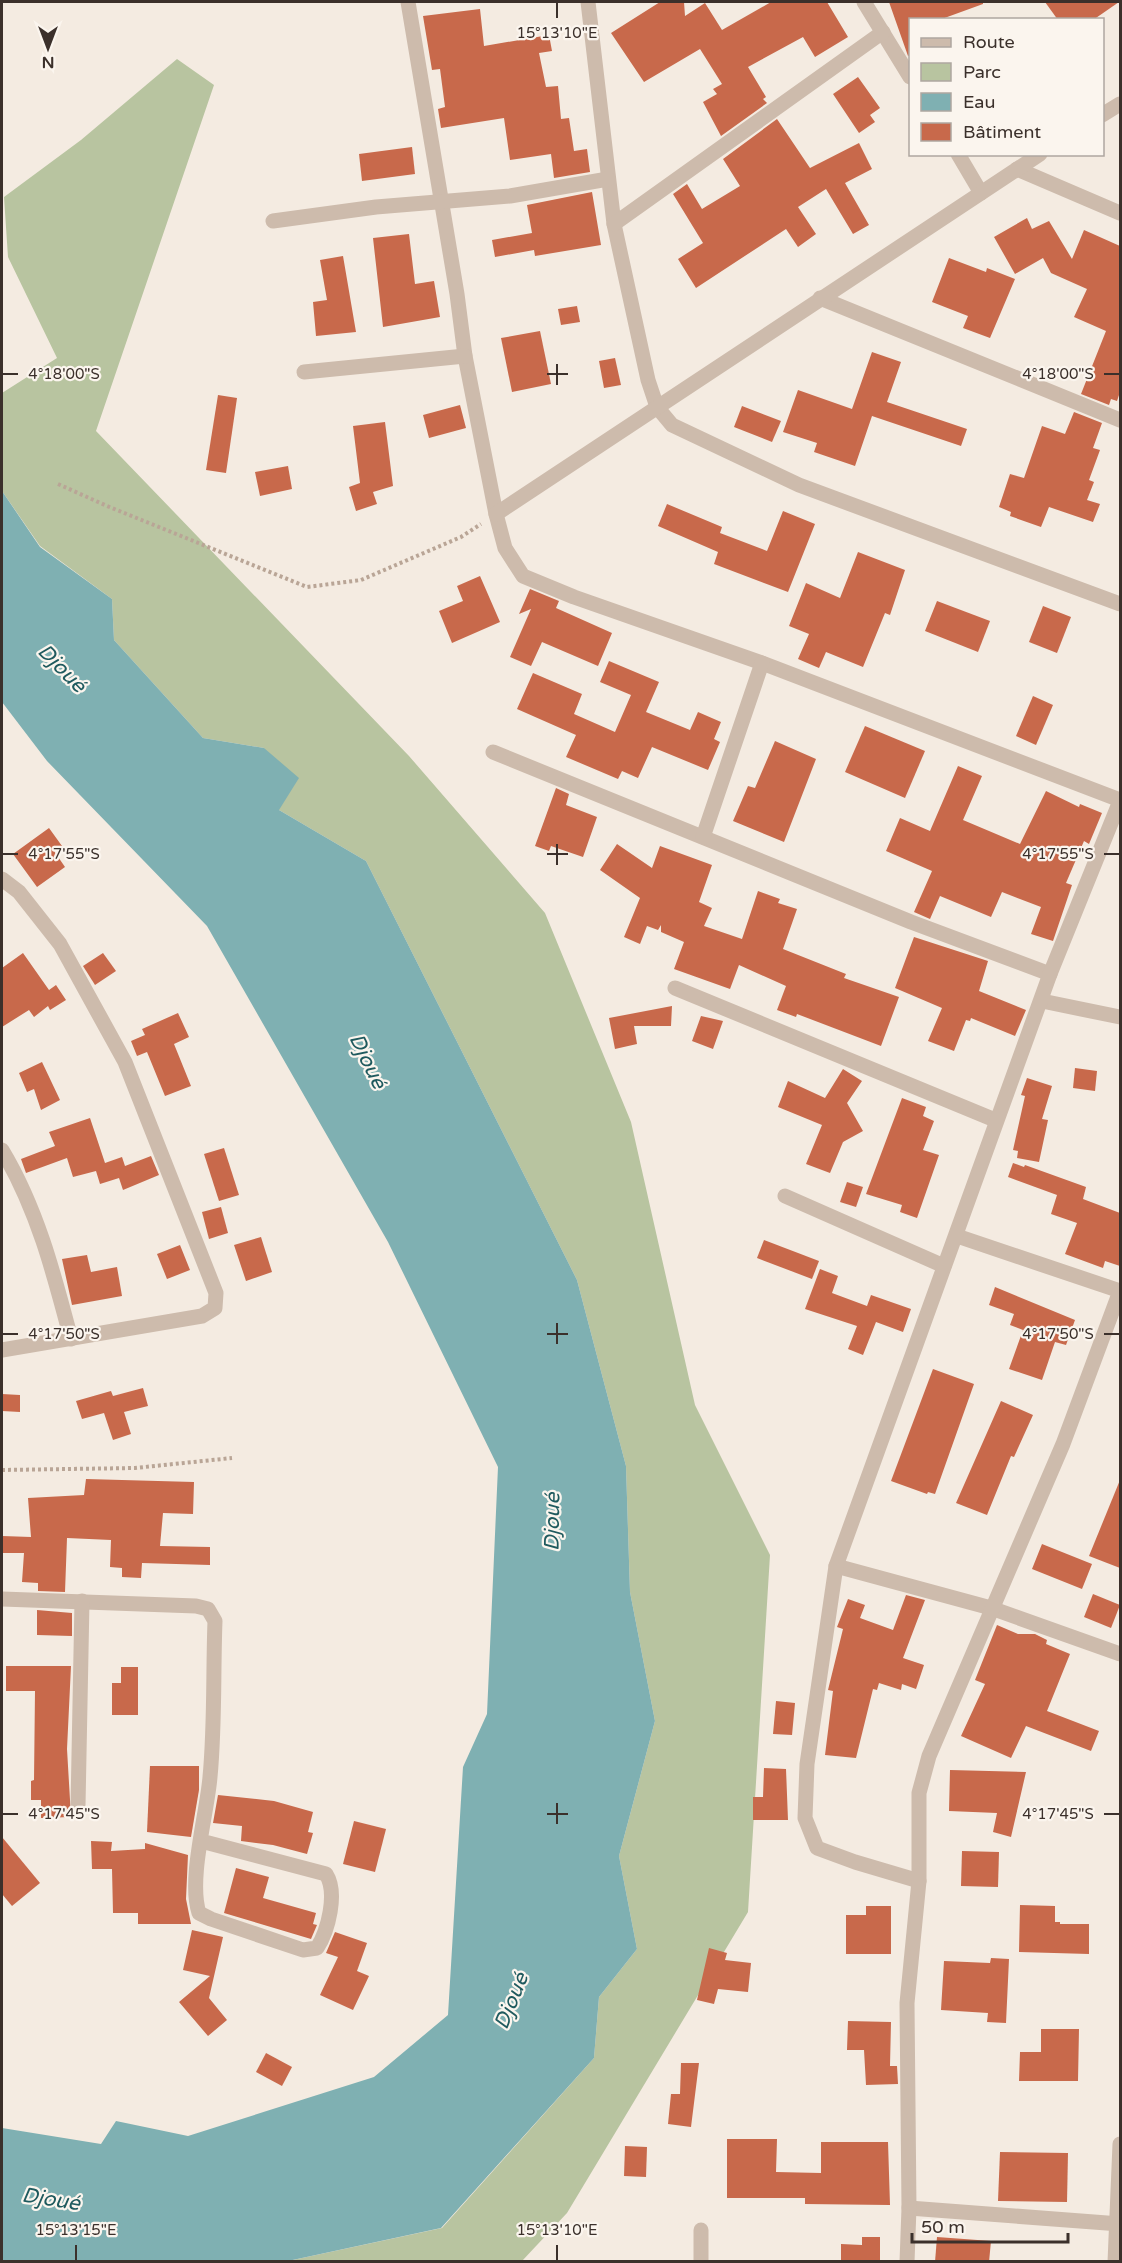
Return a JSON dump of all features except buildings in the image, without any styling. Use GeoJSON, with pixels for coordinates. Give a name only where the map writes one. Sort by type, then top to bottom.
{"type":"FeatureCollection","features":[{"type":"Feature","properties":{"kind":"street"},"geometry":{"type":"LineString","coordinates":[[408,2],[465,356],[496,514],[505,548],[523,576],[574,597],[762,663],[1120,801],[1050,974],[1042,1001],[995,1120],[957,1236],[944,1266],[836,1566],[807,1764],[805,1818],[817,1848],[920,1881]]}},
{"type":"Feature","properties":{"kind":"street"},"geometry":{"type":"LineString","coordinates":[[588,2],[614,224],[648,380],[657,406],[672,425],[800,485],[1120,604]]}},
{"type":"Feature","properties":{"kind":"street"},"geometry":{"type":"LineString","coordinates":[[864,2],[909,75]]}},
{"type":"Feature","properties":{"kind":"street"},"geometry":{"type":"LineString","coordinates":[[614,224],[883,32]]}},
{"type":"Feature","properties":{"kind":"street"},"geometry":{"type":"LineString","coordinates":[[1104,114],[1120,104]]}},
{"type":"Feature","properties":{"kind":"street"},"geometry":{"type":"LineString","coordinates":[[959,156],[981,193]]}},
{"type":"Feature","properties":{"kind":"street"},"geometry":{"type":"LineString","coordinates":[[496,514],[1037,156]]}},
{"type":"Feature","properties":{"kind":"street"},"geometry":{"type":"LineString","coordinates":[[1017,170],[1120,213]]}},
{"type":"Feature","properties":{"kind":"street"},"geometry":{"type":"LineString","coordinates":[[273,221],[441,201],[510,196],[608,180]]}},
{"type":"Feature","properties":{"kind":"street"},"geometry":{"type":"LineString","coordinates":[[820,298],[1120,420]]}},
{"type":"Feature","properties":{"kind":"street"},"geometry":{"type":"LineString","coordinates":[[304,372],[465,356]]}},
{"type":"Feature","properties":{"kind":"street"},"geometry":{"type":"LineString","coordinates":[[703,837],[762,663]]}},
{"type":"Feature","properties":{"kind":"street"},"geometry":{"type":"LineString","coordinates":[[494,752],[911,922],[1050,974]]}},
{"type":"Feature","properties":{"kind":"street"},"geometry":{"type":"LineString","coordinates":[[2,879],[19,892],[60,944],[125,1062],[216,1293],[215,1308],[202,1316],[2,1350]]}},
{"type":"Feature","properties":{"kind":"street"},"geometry":{"type":"LineString","coordinates":[[675,988],[995,1120]]}},
{"type":"Feature","properties":{"kind":"street"},"geometry":{"type":"LineString","coordinates":[[1042,1001],[1120,1017]]}},
{"type":"Feature","properties":{"kind":"street"},"geometry":{"type":"LineString","coordinates":[[2,1150],[16,1174],[48,1251],[71,1339]]}},
{"type":"Feature","properties":{"kind":"street"},"geometry":{"type":"LineString","coordinates":[[785,1196],[944,1266]]}},
{"type":"Feature","properties":{"kind":"street"},"geometry":{"type":"LineString","coordinates":[[907,2262],[909,2208],[907,2003],[920,1881],[919,1793],[929,1756],[991,1608],[1064,1444],[1120,1291],[957,1236]]}},
{"type":"Feature","properties":{"kind":"street"},"geometry":{"type":"LineString","coordinates":[[836,1566],[991,1608],[1120,1654]]}},
{"type":"Feature","properties":{"kind":"street"},"geometry":{"type":"LineString","coordinates":[[2,1599],[196,1606],[208,1609],[215,1621],[210,1776],[201,1841],[196,1904],[199,1913],[303,1950],[317,1948],[324,1937],[331,1897],[330,1881],[326,1874],[201,1841]]}},
{"type":"Feature","properties":{"kind":"street"},"geometry":{"type":"LineString","coordinates":[[78,1806],[82,1601]]}},
{"type":"Feature","properties":{"kind":"street"},"geometry":{"type":"LineString","coordinates":[[1115,2262],[1119,2224],[1120,2144]]}},
{"type":"Feature","properties":{"kind":"street"},"geometry":{"type":"LineString","coordinates":[[909,2208],[1119,2224]]}},
{"type":"Feature","properties":{"kind":"street"},"geometry":{"type":"LineString","coordinates":[[701,2230],[701,2262]]}},
{"type":"Feature","properties":{"kind":"path"},"geometry":{"type":"LineString","coordinates":[[58,484],[307,587],[361,580],[461,537],[496,514]]}},
{"type":"Feature","properties":{"kind":"path"},"geometry":{"type":"LineString","coordinates":[[2,1470],[135,1468],[232,1458]]}},
{"type":"Feature","properties":{"kind":"green space"},"geometry":{"type":"Polygon","coordinates":[[[177,59],[214,85],[96,431],[409,756],[545,913],[631,1122],[695,1405],[770,1555],[748,1912],[567,2213],[522,2261],[288,2261],[442,2228],[594,2058],[599,1997],[637,1949],[619,1856],[655,1721],[630,1592],[626,1466],[577,1280],[366,861],[279,810],[264,748],[203,738],[114,640],[112,599],[40,546],[2,491],[2,393],[57,358],[8,257],[4,197],[81,140],[177,59]]]}},
{"type":"Feature","properties":{"kind":"water","name":"Djoué"},"geometry":{"type":"Polygon","coordinates":[[[2,491],[40,547],[112,599],[114,640],[203,738],[264,748],[299,778],[279,810],[366,861],[577,1280],[626,1466],[630,1592],[655,1721],[619,1856],[637,1949],[599,1997],[594,2058],[441,2228],[288,2261],[2,2261],[2,2128],[101,2144],[116,2121],[188,2136],[374,2077],[448,2015],[463,1767],[487,1714],[498,1467],[388,1242],[207,926],[47,761],[2,702],[2,491]]]}}]}
